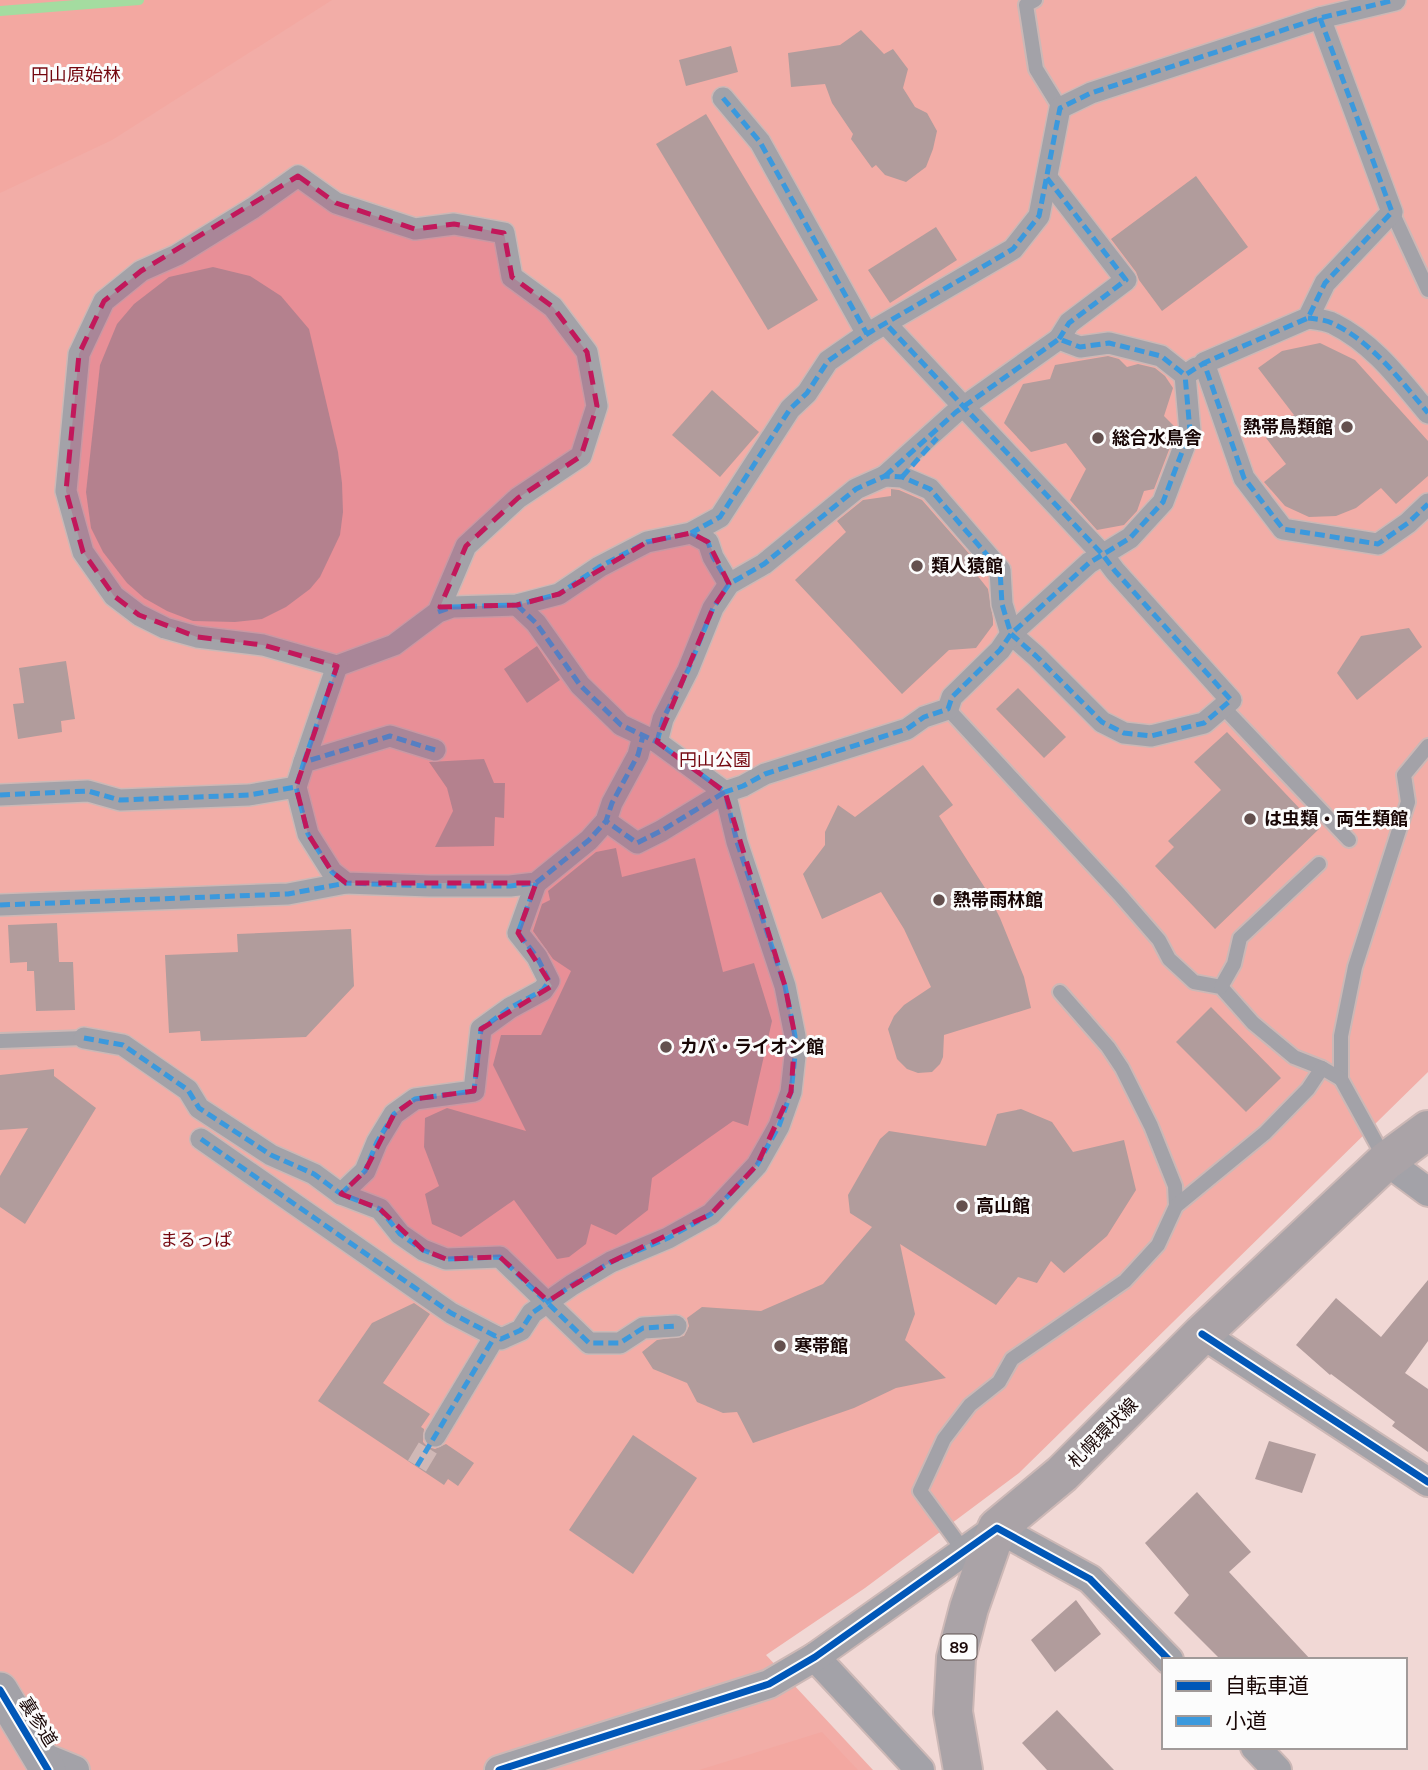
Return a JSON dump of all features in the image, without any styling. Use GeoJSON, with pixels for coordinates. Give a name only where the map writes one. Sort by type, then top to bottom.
{"type":"FeatureCollection","features":[{"type":"Feature","properties":{"kind":"main road","name":"札幌環状線"},"geometry":{"type":"LineString","coordinates":[[1385,1161],[1428,1100]]}},
{"type":"Feature","properties":{"kind":"main road","name":"札幌環状線"},"geometry":{"type":"LineString","coordinates":[[997,1528],[1062,1474],[1202,1334],[1385,1161],[1428,1130]]}},
{"type":"Feature","properties":{"kind":"main road","name":"89"},"geometry":{"type":"LineString","coordinates":[[963,1770],[953,1712],[956,1658],[969,1608],[997,1528]]}},
{"type":"Feature","properties":{"kind":"street"},"geometry":{"type":"LineString","coordinates":[[438,612],[466,546],[518,498],[581,456],[597,406],[587,352],[553,307],[512,277],[504,233],[454,224],[415,229],[336,203],[298,176],[253,208],[177,254],[141,271],[104,301],[79,354],[66,491],[83,552],[114,596],[139,615],[165,628],[197,637],[263,645],[337,666],[394,645],[438,612],[452,607],[517,605],[559,594],[599,567],[647,542],[691,533],[720,517],[790,409],[807,393],[828,361],[876,329],[1013,249],[1039,216],[1060,108],[1091,93],[1320,18],[1395,0]]}},
{"type":"Feature","properties":{"kind":"street"},"geometry":{"type":"LineString","coordinates":[[1308,318],[1325,282],[1392,212],[1320,18]]}},
{"type":"Feature","properties":{"kind":"street"},"geometry":{"type":"LineString","coordinates":[[341,1194],[365,1171],[377,1142],[394,1114],[415,1099],[474,1091],[481,1029],[510,1008],[543,990],[549,981],[537,957],[518,933],[536,883],[589,840],[606,821],[612,803],[638,755],[663,719],[688,670],[713,608],[729,584],[764,564],[856,489],[894,476],[930,489],[1000,570],[1002,604],[1011,634],[1037,656],[1102,722],[1124,733],[1151,736],[1204,723],[1231,700],[1103,555],[965,406],[876,329],[760,142],[723,98]]}},
{"type":"Feature","properties":{"kind":"street"},"geometry":{"type":"LineString","coordinates":[[894,476],[907,455],[965,406],[1059,339],[1069,323],[1126,280],[1047,178]]}},
{"type":"Feature","properties":{"kind":"street"},"geometry":{"type":"LineString","coordinates":[[1185,375],[1204,363],[1308,318],[1332,322],[1354,337],[1389,368],[1428,413]]}},
{"type":"Feature","properties":{"kind":"street"},"geometry":{"type":"LineString","coordinates":[[606,821],[637,843],[725,792],[765,774],[907,729],[924,717],[948,709],[952,697],[1000,650],[1011,634],[1089,563],[1130,538],[1163,502],[1190,432],[1185,375],[1161,356],[1109,343],[1080,347],[1059,339]]}},
{"type":"Feature","properties":{"kind":"street"},"geometry":{"type":"LineString","coordinates":[[1204,363],[1244,478],[1283,529],[1378,544],[1408,523],[1428,504]]}},
{"type":"Feature","properties":{"kind":"street"},"geometry":{"type":"LineString","coordinates":[[691,533],[708,542],[713,557],[729,584]]}},
{"type":"Feature","properties":{"kind":"street"},"geometry":{"type":"LineString","coordinates":[[201,1139],[451,1313],[501,1339],[521,1330],[532,1313],[548,1301],[611,1262],[668,1238],[711,1214],[757,1165],[779,1126],[791,1092],[795,1036],[785,986],[737,842],[725,792],[650,739],[621,725],[580,685],[536,623],[517,605]]}},
{"type":"Feature","properties":{"kind":"street"},"geometry":{"type":"LineString","coordinates":[[337,666],[296,786],[308,834],[332,872],[346,883]]}},
{"type":"Feature","properties":{"kind":"street"},"geometry":{"type":"LineString","coordinates":[[304,762],[390,736],[435,750]]}},
{"type":"Feature","properties":{"kind":"street"},"geometry":{"type":"LineString","coordinates":[[0,795],[88,791],[120,800],[249,795],[296,786]]}},
{"type":"Feature","properties":{"kind":"street"},"geometry":{"type":"LineString","coordinates":[[0,905],[288,894],[346,883],[430,887],[536,883]]}},
{"type":"Feature","properties":{"kind":"street"},"geometry":{"type":"LineString","coordinates":[[84,1038],[123,1045],[188,1090],[199,1108],[271,1155],[314,1174],[341,1194],[380,1209],[400,1234],[422,1250],[446,1259],[500,1257],[589,1343],[620,1343],[643,1328],[676,1326]]}},
{"type":"Feature","properties":{"kind":"street"},"geometry":{"type":"LineString","coordinates":[[1385,1161],[1428,1192]]}},
{"type":"Feature","properties":{"kind":"street"},"geometry":{"type":"LineString","coordinates":[[1202,1334],[1428,1482]]}},
{"type":"Feature","properties":{"kind":"street"},"geometry":{"type":"LineString","coordinates":[[435,1436],[495,1336]]}},
{"type":"Feature","properties":{"kind":"street"},"geometry":{"type":"LineString","coordinates":[[499,1770],[769,1684],[815,1657],[997,1528],[1090,1579],[1167,1658]]}},
{"type":"Feature","properties":{"kind":"street"},"geometry":{"type":"LineString","coordinates":[[815,1657],[920,1770]]}},
{"type":"Feature","properties":{"kind":"street","name":"裏参道"},"geometry":{"type":"LineString","coordinates":[[0,1690],[44,1763]]}},
{"type":"Feature","properties":{"kind":"street"},"geometry":{"type":"LineString","coordinates":[[1257,1749],[1277,1770]]}},
{"type":"Feature","properties":{"kind":"street"},"geometry":{"type":"LineString","coordinates":[[44,1763],[75,1770]]}},
{"type":"Feature","properties":{"kind":"lane"},"geometry":{"type":"LineString","coordinates":[[1035,0],[1026,5],[1036,69],[1060,108]]}},
{"type":"Feature","properties":{"kind":"lane"},"geometry":{"type":"LineString","coordinates":[[1392,212],[1428,290]]}},
{"type":"Feature","properties":{"kind":"lane"},"geometry":{"type":"LineString","coordinates":[[1223,707],[1349,840]]}},
{"type":"Feature","properties":{"kind":"lane"},"geometry":{"type":"LineString","coordinates":[[948,709],[1119,894],[1158,940],[1169,960],[1194,982],[1221,987],[1253,1023],[1294,1057],[1341,1079]]}},
{"type":"Feature","properties":{"kind":"lane"},"geometry":{"type":"LineString","coordinates":[[1385,1161],[1341,1079],[1341,1036],[1354,967],[1408,802],[1404,775],[1428,746]]}},
{"type":"Feature","properties":{"kind":"lane"},"geometry":{"type":"LineString","coordinates":[[1221,987],[1234,964],[1240,938],[1319,864]]}},
{"type":"Feature","properties":{"kind":"lane"},"geometry":{"type":"LineString","coordinates":[[1060,992],[1108,1047],[1122,1068],[1151,1126],[1175,1186],[1176,1206]]}},
{"type":"Feature","properties":{"kind":"lane"},"geometry":{"type":"LineString","coordinates":[[0,1041],[84,1038]]}},
{"type":"Feature","properties":{"kind":"lane"},"geometry":{"type":"LineString","coordinates":[[964,1551],[920,1490],[944,1439],[970,1405],[999,1381],[1012,1359],[1125,1281],[1158,1245],[1176,1206],[1265,1133],[1308,1090],[1322,1068]]}},
{"type":"Feature","properties":{"kind":"highlighted area"},"geometry":{"type":"Polygon","coordinates":[[[298,176],[336,203],[415,229],[454,224],[504,233],[512,277],[553,307],[587,352],[597,406],[581,456],[518,498],[466,546],[440,607],[517,605],[559,594],[647,542],[691,533],[708,542],[729,584],[713,608],[657,742],[725,792],[785,986],[795,1036],[791,1092],[757,1165],[711,1214],[611,1262],[548,1301],[500,1257],[446,1259],[423,1250],[380,1209],[341,1194],[365,1171],[394,1114],[415,1099],[474,1091],[481,1029],[552,986],[518,933],[536,883],[346,883],[332,872],[308,834],[296,787],[337,666],[263,645],[197,637],[139,615],[114,596],[83,552],[66,491],[79,354],[104,301],[141,271],[298,176]]]}},
{"type":"Feature","properties":{"kind":"green space","name":"円山公園"},"geometry":{"type":"Polygon","coordinates":[[[0,0],[1428,0],[1428,1072],[1019,1473],[865,1588],[766,1655],[873,1770],[0,1770],[0,0]]]}},
{"type":"Feature","properties":{"kind":"green space","name":"円山原始林"},"geometry":{"type":"Polygon","coordinates":[[[0,0],[332,0],[112,140],[0,193],[0,0]]]}},
{"type":"Feature","properties":{"kind":"green space"},"geometry":{"type":"Polygon","coordinates":[[[822,1732],[858,1770],[699,1770],[822,1732]]]}},
{"type":"Feature","properties":{"kind":"building"},"geometry":{"type":"Polygon","coordinates":[[[861,30],[884,54],[893,49],[908,69],[903,88],[915,107],[927,113],[937,131],[926,167],[906,182],[885,175],[876,165],[872,168],[851,139],[853,134],[832,103],[825,84],[791,87],[788,53],[840,45],[861,30]]]}},
{"type":"Feature","properties":{"kind":"building"},"geometry":{"type":"Polygon","coordinates":[[[731,46],[738,72],[686,86],[679,60],[731,46]]]}},
{"type":"Feature","properties":{"kind":"building"},"geometry":{"type":"Polygon","coordinates":[[[706,114],[818,300],[768,330],[656,144],[706,114]]]}},
{"type":"Feature","properties":{"kind":"building"},"geometry":{"type":"Polygon","coordinates":[[[1196,176],[1248,247],[1162,311],[1111,239],[1196,176]]]}},
{"type":"Feature","properties":{"kind":"building"},"geometry":{"type":"Polygon","coordinates":[[[936,227],[957,260],[890,303],[868,270],[936,227]]]}},
{"type":"Feature","properties":{"kind":"building"},"geometry":{"type":"Polygon","coordinates":[[[213,267],[250,276],[281,296],[309,329],[338,452],[342,483],[343,512],[340,535],[320,577],[310,589],[286,607],[262,619],[235,622],[193,621],[144,598],[127,583],[103,552],[91,528],[86,492],[100,365],[117,324],[134,304],[169,277],[213,267]]]}},
{"type":"Feature","properties":{"kind":"building","name":"熱帯鳥類館"},"geometry":{"type":"Polygon","coordinates":[[[1320,343],[1355,360],[1428,441],[1428,476],[1396,504],[1381,488],[1356,508],[1336,516],[1309,517],[1285,506],[1264,482],[1286,464],[1266,438],[1294,415],[1258,368],[1282,351],[1320,343]]]}},
{"type":"Feature","properties":{"kind":"building","name":"総合水鳥舎"},"geometry":{"type":"Polygon","coordinates":[[[1108,356],[1119,359],[1127,367],[1138,364],[1155,368],[1165,376],[1173,388],[1164,416],[1177,429],[1154,489],[1144,491],[1137,511],[1124,525],[1097,530],[1070,500],[1086,469],[1066,443],[1031,452],[1004,423],[1023,384],[1050,379],[1055,365],[1108,356]]]}},
{"type":"Feature","properties":{"kind":"building"},"geometry":{"type":"Polygon","coordinates":[[[712,390],[759,432],[720,477],[672,435],[712,390]]]}},
{"type":"Feature","properties":{"kind":"building"},"geometry":{"type":"Polygon","coordinates":[[[891,489],[922,500],[972,557],[965,560],[988,589],[993,619],[993,625],[976,648],[949,650],[902,694],[795,580],[846,532],[837,521],[863,500],[891,496],[891,489]]]}},
{"type":"Feature","properties":{"kind":"building"},"geometry":{"type":"Polygon","coordinates":[[[1409,628],[1422,647],[1357,700],[1337,673],[1361,636],[1409,628]]]}},
{"type":"Feature","properties":{"kind":"building"},"geometry":{"type":"Polygon","coordinates":[[[537,646],[560,680],[527,703],[504,669],[537,646]]]}},
{"type":"Feature","properties":{"kind":"building"},"geometry":{"type":"Polygon","coordinates":[[[66,661],[75,719],[61,721],[62,732],[18,739],[13,704],[24,703],[19,668],[66,661]]]}},
{"type":"Feature","properties":{"kind":"building"},"geometry":{"type":"Polygon","coordinates":[[[1018,688],[1066,737],[1044,758],[996,709],[1018,688]]]}},
{"type":"Feature","properties":{"kind":"building","name":"は虫類・両生類館"},"geometry":{"type":"Polygon","coordinates":[[[1227,732],[1319,829],[1215,929],[1155,866],[1174,847],[1168,841],[1221,790],[1194,762],[1227,732]]]}},
{"type":"Feature","properties":{"kind":"building"},"geometry":{"type":"Polygon","coordinates":[[[484,759],[494,783],[505,783],[504,818],[495,817],[494,846],[435,847],[453,811],[447,788],[429,762],[484,759]]]}},
{"type":"Feature","properties":{"kind":"building","name":"熱帯雨林館"},"geometry":{"type":"Polygon","coordinates":[[[923,765],[953,805],[939,816],[985,888],[1000,918],[1024,977],[1031,1008],[944,1035],[940,1064],[932,1072],[918,1073],[907,1069],[897,1059],[888,1029],[894,1016],[904,1005],[931,987],[904,929],[881,892],[822,919],[803,874],[825,845],[825,832],[838,805],[855,817],[923,765]]]}},
{"type":"Feature","properties":{"kind":"building","name":"カバ・ライオン館"},"geometry":{"type":"Polygon","coordinates":[[[616,848],[622,877],[695,858],[723,972],[754,963],[772,1021],[748,1126],[733,1121],[652,1178],[648,1210],[616,1235],[591,1224],[586,1244],[569,1257],[557,1259],[514,1200],[461,1237],[432,1224],[425,1194],[439,1186],[424,1147],[425,1118],[447,1108],[526,1131],[493,1065],[501,1035],[541,1035],[571,971],[553,959],[533,931],[542,904],[550,900],[548,891],[596,852],[616,848]]]}},
{"type":"Feature","properties":{"kind":"building"},"geometry":{"type":"Polygon","coordinates":[[[57,923],[59,962],[73,962],[75,1010],[36,1011],[34,971],[27,971],[27,962],[10,963],[8,925],[57,923]]]}},
{"type":"Feature","properties":{"kind":"building"},"geometry":{"type":"Polygon","coordinates":[[[351,929],[354,986],[306,1037],[201,1041],[200,1031],[169,1033],[165,955],[238,952],[237,934],[351,929]]]}},
{"type":"Feature","properties":{"kind":"building"},"geometry":{"type":"Polygon","coordinates":[[[1211,1007],[1281,1078],[1246,1112],[1176,1042],[1211,1007]]]}},
{"type":"Feature","properties":{"kind":"building"},"geometry":{"type":"Polygon","coordinates":[[[54,1069],[54,1076],[96,1108],[25,1224],[0,1207],[0,1176],[28,1128],[0,1130],[0,1075],[54,1069]]]}},
{"type":"Feature","properties":{"kind":"building"},"geometry":{"type":"Polygon","coordinates":[[[1021,1109],[1052,1122],[1073,1152],[1124,1140],[1136,1190],[1107,1236],[1064,1273],[1051,1261],[1037,1283],[1018,1277],[996,1305],[900,1244],[915,1314],[905,1340],[946,1378],[896,1388],[854,1408],[753,1443],[737,1412],[723,1413],[697,1402],[687,1383],[653,1369],[642,1352],[657,1340],[684,1336],[689,1326],[687,1318],[702,1307],[761,1311],[823,1284],[872,1227],[850,1213],[848,1195],[880,1139],[889,1131],[986,1146],[997,1114],[1021,1109]]]}},
{"type":"Feature","properties":{"kind":"building"},"geometry":{"type":"Polygon","coordinates":[[[1428,1280],[1428,1341],[1405,1373],[1428,1389],[1428,1452],[1392,1426],[1395,1422],[1330,1375],[1296,1345],[1336,1298],[1381,1337],[1428,1280]]]}},
{"type":"Feature","properties":{"kind":"building"},"geometry":{"type":"Polygon","coordinates":[[[414,1303],[430,1314],[383,1383],[430,1414],[421,1427],[424,1429],[423,1442],[428,1447],[435,1449],[446,1444],[474,1463],[458,1486],[448,1479],[444,1485],[318,1401],[372,1323],[414,1303]]]}},
{"type":"Feature","properties":{"kind":"building"},"geometry":{"type":"Polygon","coordinates":[[[633,1435],[697,1478],[633,1574],[569,1530],[633,1435]]]}},
{"type":"Feature","properties":{"kind":"building"},"geometry":{"type":"Polygon","coordinates":[[[1269,1441],[1316,1454],[1302,1493],[1255,1479],[1269,1441]]]}},
{"type":"Feature","properties":{"kind":"building"},"geometry":{"type":"Polygon","coordinates":[[[1197,1492],[1251,1552],[1229,1572],[1309,1658],[1219,1658],[1174,1613],[1189,1595],[1145,1543],[1197,1492]]]}},
{"type":"Feature","properties":{"kind":"building"},"geometry":{"type":"Polygon","coordinates":[[[1076,1600],[1101,1634],[1055,1672],[1031,1640],[1076,1600]]]}},
{"type":"Feature","properties":{"kind":"building"},"geometry":{"type":"Polygon","coordinates":[[[1057,1710],[1114,1770],[1047,1770],[1022,1743],[1057,1710]]]}},
{"type":"Feature","properties":{"kind":"waterway"},"geometry":{"type":"LineString","coordinates":[[0,11],[139,0]]}},
{"type":"Feature","properties":{"kind":"tunnel"},"geometry":{"type":"LineString","coordinates":[[417,1466],[435,1436]]}},
{"type":"Feature","properties":{"kind":"marked path"},"geometry":{"type":"LineString","coordinates":[[438,612],[452,607],[517,605],[559,594],[599,567],[647,542],[691,533],[720,517],[790,409],[807,393],[828,361],[867,334],[1013,249],[1039,216],[1060,108],[1091,93],[1320,18],[1395,0]]}},
{"type":"Feature","properties":{"kind":"marked path"},"geometry":{"type":"LineString","coordinates":[[1320,18],[1392,212],[1325,283],[1308,318],[1204,363],[1244,478],[1283,529],[1378,544],[1408,523],[1428,504]]}},
{"type":"Feature","properties":{"kind":"marked path"},"geometry":{"type":"LineString","coordinates":[[723,98],[760,142],[867,334]]}},
{"type":"Feature","properties":{"kind":"marked path"},"geometry":{"type":"LineString","coordinates":[[1047,178],[1126,280],[1069,323],[1059,339]]}},
{"type":"Feature","properties":{"kind":"marked path"},"geometry":{"type":"LineString","coordinates":[[1308,318],[1331,323],[1361,341],[1386,364],[1428,413]]}},
{"type":"Feature","properties":{"kind":"marked path"},"geometry":{"type":"LineString","coordinates":[[657,742],[663,719],[688,670],[713,608],[729,584],[764,564],[856,489],[885,476],[902,477],[930,489],[1000,570],[1002,604],[1011,634],[1102,722],[1124,733],[1151,736],[1204,723],[1231,700],[1103,555],[886,324]]}},
{"type":"Feature","properties":{"kind":"marked path"},"geometry":{"type":"LineString","coordinates":[[885,476],[956,412],[1059,339],[1080,347],[1109,343],[1161,356],[1185,375],[1204,363]]}},
{"type":"Feature","properties":{"kind":"marked path"},"geometry":{"type":"LineString","coordinates":[[201,1139],[451,1313],[501,1339],[521,1330],[532,1313],[572,1285],[611,1262],[668,1238],[711,1214],[757,1165],[779,1126],[791,1092],[795,1056],[795,1036],[785,986],[737,842],[725,792],[765,774],[907,729],[924,717],[948,709],[952,697],[1000,650],[1011,634],[1089,563],[1130,538],[1163,502],[1190,431],[1185,375]]}},
{"type":"Feature","properties":{"kind":"marked path"},"geometry":{"type":"LineString","coordinates":[[902,477],[937,438]]}},
{"type":"Feature","properties":{"kind":"marked path"},"geometry":{"type":"LineString","coordinates":[[691,533],[708,542],[713,557],[729,584]]}},
{"type":"Feature","properties":{"kind":"marked path"},"geometry":{"type":"LineString","coordinates":[[517,605],[536,623],[580,685],[621,725],[657,742],[725,792],[637,843],[606,821]]}},
{"type":"Feature","properties":{"kind":"marked path"},"geometry":{"type":"LineString","coordinates":[[304,762],[337,666]]}},
{"type":"Feature","properties":{"kind":"marked path"},"geometry":{"type":"LineString","coordinates":[[435,750],[390,736],[304,762],[296,787],[308,834],[332,872],[346,883],[430,886],[510,886],[536,883],[589,840],[606,821],[612,803],[638,755],[643,736]]}},
{"type":"Feature","properties":{"kind":"marked path"},"geometry":{"type":"LineString","coordinates":[[0,795],[88,791],[120,800],[249,795],[296,787]]}},
{"type":"Feature","properties":{"kind":"marked path"},"geometry":{"type":"LineString","coordinates":[[0,905],[288,894],[346,883]]}},
{"type":"Feature","properties":{"kind":"marked path"},"geometry":{"type":"LineString","coordinates":[[341,1194],[365,1171],[377,1142],[394,1114],[415,1099],[474,1091],[481,1029],[510,1008],[543,990],[549,981],[537,957],[518,933],[536,883]]}},
{"type":"Feature","properties":{"kind":"marked path"},"geometry":{"type":"LineString","coordinates":[[84,1038],[123,1045],[188,1090],[199,1108],[271,1155],[314,1174],[341,1194],[380,1209],[400,1234],[423,1250],[446,1259],[500,1257],[589,1343],[620,1343],[643,1328],[676,1326]]}},
{"type":"Feature","properties":{"kind":"marked path"},"geometry":{"type":"LineString","coordinates":[[417,1466],[495,1336]]}},
{"type":"Feature","properties":{"kind":"cycle path"},"geometry":{"type":"LineString","coordinates":[[1202,1334],[1428,1482]]}},
{"type":"Feature","properties":{"kind":"cycle path"},"geometry":{"type":"LineString","coordinates":[[499,1770],[769,1684],[815,1657],[997,1528],[1090,1579],[1167,1658]]}},
{"type":"Feature","properties":{"kind":"cycle path"},"geometry":{"type":"LineString","coordinates":[[0,1690],[48,1770]]}},
{"type":"Feature","properties":{"kind":"place","name":"熱帯鳥類館"},"geometry":{"type":"Point","coordinates":[1347,427]}},
{"type":"Feature","properties":{"kind":"place","name":"総合水鳥舎"},"geometry":{"type":"Point","coordinates":[1098,438]}},
{"type":"Feature","properties":{"kind":"place","name":"類人猿館"},"geometry":{"type":"Point","coordinates":[917,566]}},
{"type":"Feature","properties":{"kind":"place","name":"は虫類・両生類館"},"geometry":{"type":"Point","coordinates":[1250,819]}},
{"type":"Feature","properties":{"kind":"place","name":"熱帯雨林館"},"geometry":{"type":"Point","coordinates":[939,900]}},
{"type":"Feature","properties":{"kind":"place","name":"カバ・ライオン館"},"geometry":{"type":"Point","coordinates":[666,1047]}},
{"type":"Feature","properties":{"kind":"place","name":"高山館"},"geometry":{"type":"Point","coordinates":[962,1206]}},
{"type":"Feature","properties":{"kind":"place","name":"寒帯館"},"geometry":{"type":"Point","coordinates":[780,1346]}},
{"type":"Feature","properties":{"kind":"park label","name":"まるっぱ"},"geometry":{"type":"Point","coordinates":[196,1240]}}]}
